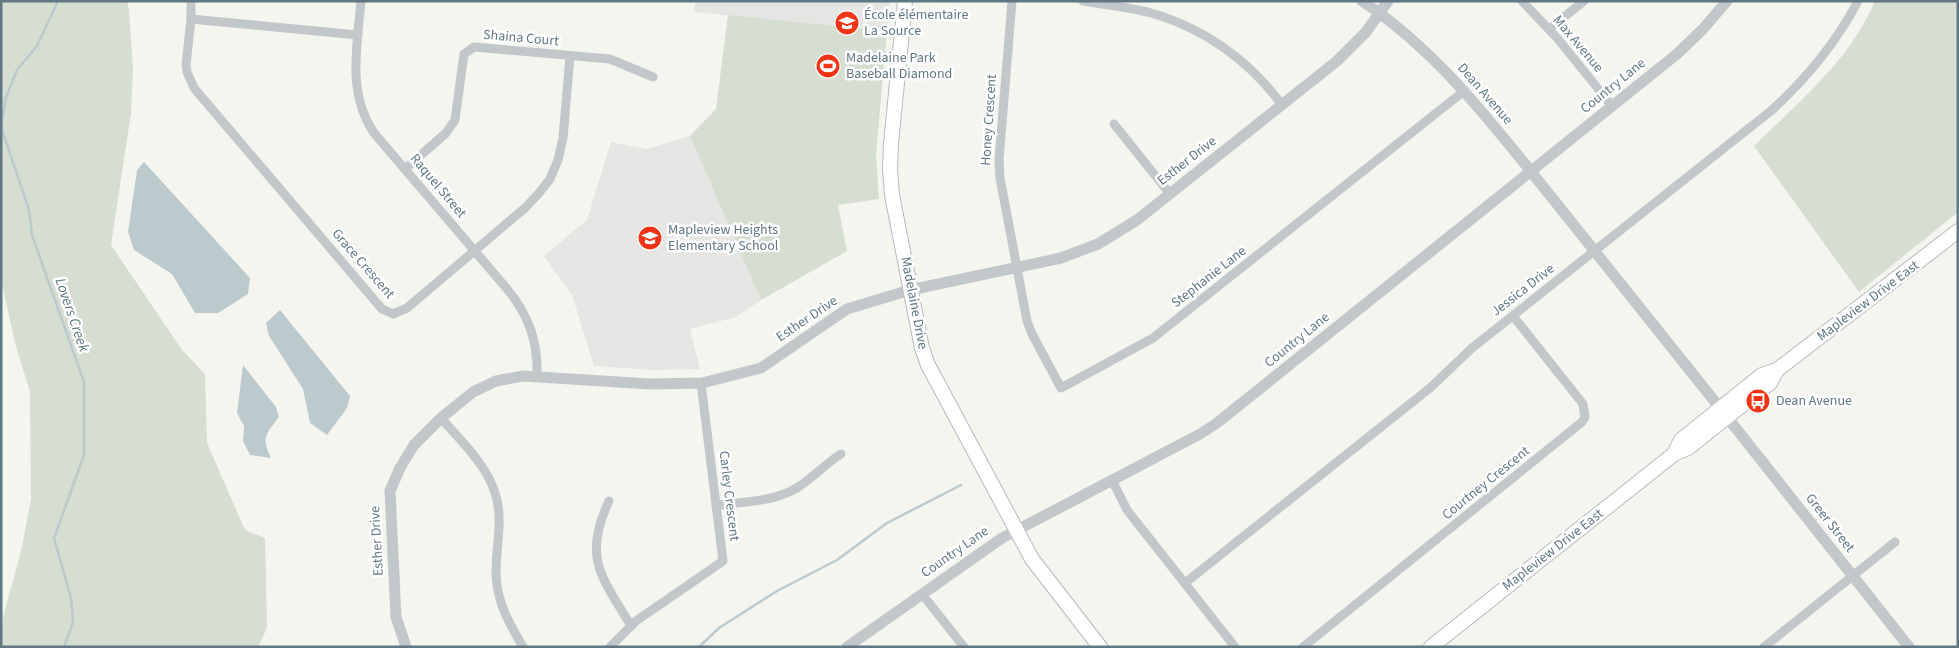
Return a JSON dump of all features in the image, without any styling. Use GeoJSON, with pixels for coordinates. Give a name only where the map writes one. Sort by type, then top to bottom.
{"type":"FeatureCollection","features":[{"type":"Feature","properties":{"kind":"main road","name":"Madelaine Drive"},"geometry":{"type":"LineString","coordinates":[[905,1],[890,169],[892,195],[921,345],[926,360],[1032,559],[1100,647]]}},
{"type":"Feature","properties":{"kind":"main road","name":"Mapleview Drive East"},"geometry":{"type":"LineString","coordinates":[[1432,647],[1674,454],[1688,448],[1724,413],[1770,383],[1777,370],[1958,231]]}},
{"type":"Feature","properties":{"kind":"street","name":"Grace Crescent"},"geometry":{"type":"LineString","coordinates":[[191,1],[186,65],[194,88],[382,309],[393,314],[400,312],[474,250],[532,200],[544,186],[554,170],[560,155],[570,56]]}},
{"type":"Feature","properties":{"kind":"street","name":"Raquel Street"},"geometry":{"type":"LineString","coordinates":[[361,1],[355,79],[361,108],[374,133],[516,300],[527,318],[536,346],[537,376]]}},
{"type":"Feature","properties":{"kind":"street","name":"Honey Crescent"},"geometry":{"type":"LineString","coordinates":[[1012,1],[999,168],[1017,268]]}},
{"type":"Feature","properties":{"kind":"street"},"geometry":{"type":"LineString","coordinates":[[1083,1],[1151,13],[1197,31],[1218,43],[1244,63],[1282,105]]}},
{"type":"Feature","properties":{"kind":"street","name":"Dean Avenue"},"geometry":{"type":"LineString","coordinates":[[1362,1],[1380,13],[1425,50],[1464,91],[1724,413]]}},
{"type":"Feature","properties":{"kind":"street","name":"Esther Drive"},"geometry":{"type":"LineString","coordinates":[[406,647],[396,617],[390,491],[400,468],[414,445],[441,418],[468,396],[484,386],[510,378],[537,376],[650,384],[701,383],[761,368],[847,309],[910,290],[1061,258],[1098,244],[1131,224],[1170,194],[1349,50],[1370,28],[1388,1]]}},
{"type":"Feature","properties":{"kind":"street","name":"Max Avenue"},"geometry":{"type":"LineString","coordinates":[[1522,1],[1549,29],[1612,106]]}},
{"type":"Feature","properties":{"kind":"street"},"geometry":{"type":"LineString","coordinates":[[1549,29],[1584,1]]}},
{"type":"Feature","properties":{"kind":"street","name":"Country Lane"},"geometry":{"type":"LineString","coordinates":[[847,647],[987,547],[1200,434],[1217,423],[1696,37],[1727,1]]}},
{"type":"Feature","properties":{"kind":"street","name":"Jessica Drive"},"geometry":{"type":"LineString","coordinates":[[1185,583],[1430,388],[1472,348],[1782,101],[1824,54],[1858,1]]}},
{"type":"Feature","properties":{"kind":"street"},"geometry":{"type":"LineString","coordinates":[[191,19],[358,35]]}},
{"type":"Feature","properties":{"kind":"street","name":"Shaina Court"},"geometry":{"type":"LineString","coordinates":[[405,169],[446,134],[455,120],[464,54],[474,47],[610,59],[652,77]]}},
{"type":"Feature","properties":{"kind":"street","name":"Stephanie Lane"},"geometry":{"type":"LineString","coordinates":[[1017,268],[1028,324],[1061,388],[1155,337],[1464,91]]}},
{"type":"Feature","properties":{"kind":"street"},"geometry":{"type":"LineString","coordinates":[[1114,124],[1170,194]]}},
{"type":"Feature","properties":{"kind":"street","name":"Courtney Crescent"},"geometry":{"type":"LineString","coordinates":[[1303,647],[1582,422],[1585,417],[1583,404],[1513,316]]}},
{"type":"Feature","properties":{"kind":"street","name":"Carley Crescent"},"geometry":{"type":"LineString","coordinates":[[610,647],[630,626],[723,561],[701,383]]}},
{"type":"Feature","properties":{"kind":"street","name":"Greer Street"},"geometry":{"type":"LineString","coordinates":[[1724,413],[1909,647]]}},
{"type":"Feature","properties":{"kind":"street"},"geometry":{"type":"LineString","coordinates":[[441,418],[483,468],[494,488],[499,516],[496,571],[498,592],[506,617],[523,647]]}},
{"type":"Feature","properties":{"kind":"street"},"geometry":{"type":"LineString","coordinates":[[716,505],[772,498],[787,492],[802,484],[841,454]]}},
{"type":"Feature","properties":{"kind":"street"},"geometry":{"type":"LineString","coordinates":[[1112,480],[1127,510],[1235,647]]}},
{"type":"Feature","properties":{"kind":"street"},"geometry":{"type":"LineString","coordinates":[[609,501],[598,535],[596,562],[603,580],[630,626]]}},
{"type":"Feature","properties":{"kind":"street"},"geometry":{"type":"LineString","coordinates":[[1764,647],[1895,542]]}},
{"type":"Feature","properties":{"kind":"street"},"geometry":{"type":"LineString","coordinates":[[922,594],[964,647]]}},
{"type":"Feature","properties":{"kind":"shaded area"},"geometry":{"type":"Polygon","coordinates":[[[1,1],[127,1],[133,67],[131,113],[111,245],[182,350],[205,374],[207,443],[245,530],[265,538],[267,628],[258,647],[1,647],[1,625],[22,547],[31,499],[30,392],[15,343],[1,279],[1,1]]]}},
{"type":"Feature","properties":{"kind":"shaded area","name":"École élémentaire La Source"},"geometry":{"type":"Polygon","coordinates":[[[695,1],[890,1],[887,31],[694,12],[695,1]]]}},
{"type":"Feature","properties":{"kind":"shaded area"},"geometry":{"type":"Polygon","coordinates":[[[1875,1],[1958,1],[1958,212],[1859,292],[1754,146],[1838,61],[1852,42],[1875,1]]]}},
{"type":"Feature","properties":{"kind":"shaded area"},"geometry":{"type":"Polygon","coordinates":[[[728,15],[887,31],[876,155],[879,199],[838,205],[847,251],[761,300],[690,136],[716,109],[728,15]]]}},
{"type":"Feature","properties":{"kind":"shaded area","name":"Mapleview Heights Elementary School"},"geometry":{"type":"Polygon","coordinates":[[[690,136],[761,300],[736,317],[690,329],[700,369],[653,370],[594,366],[572,295],[544,256],[587,220],[611,142],[647,149],[690,136]]]}},
{"type":"Feature","properties":{"kind":"shaded area"},"geometry":{"type":"Polygon","coordinates":[[[144,162],[250,278],[248,294],[218,313],[195,313],[172,274],[134,250],[128,232],[137,170],[144,162]]]}},
{"type":"Feature","properties":{"kind":"shaded area"},"geometry":{"type":"Polygon","coordinates":[[[280,310],[350,396],[347,408],[327,435],[310,423],[303,389],[269,336],[266,323],[280,310]]]}},
{"type":"Feature","properties":{"kind":"shaded area"},"geometry":{"type":"Polygon","coordinates":[[[243,365],[276,407],[279,417],[266,436],[266,445],[271,458],[250,455],[243,441],[244,426],[237,413],[243,365]]]}},
{"type":"Feature","properties":{"kind":"waterway","name":"Lovers Creek"},"geometry":{"type":"LineString","coordinates":[[58,1],[37,46],[17,70],[6,97],[1,127],[29,210],[32,235],[84,382],[84,455],[54,538],[71,598],[73,622],[64,647]]}},
{"type":"Feature","properties":{"kind":"waterway"},"geometry":{"type":"LineString","coordinates":[[699,647],[719,628],[777,591],[837,560],[887,523],[961,485]]}},
{"type":"Feature","properties":{"kind":"place","name":"École élémentaire La Source"},"geometry":{"type":"Point","coordinates":[847,23]}},
{"type":"Feature","properties":{"kind":"place","name":"Madelaine Park Baseball Diamond"},"geometry":{"type":"Point","coordinates":[828,66]}},
{"type":"Feature","properties":{"kind":"place","name":"Mapleview Heights Elementary School"},"geometry":{"type":"Point","coordinates":[650,238]}},
{"type":"Feature","properties":{"kind":"place","name":"Dean Avenue"},"geometry":{"type":"Point","coordinates":[1758,401]}}]}
